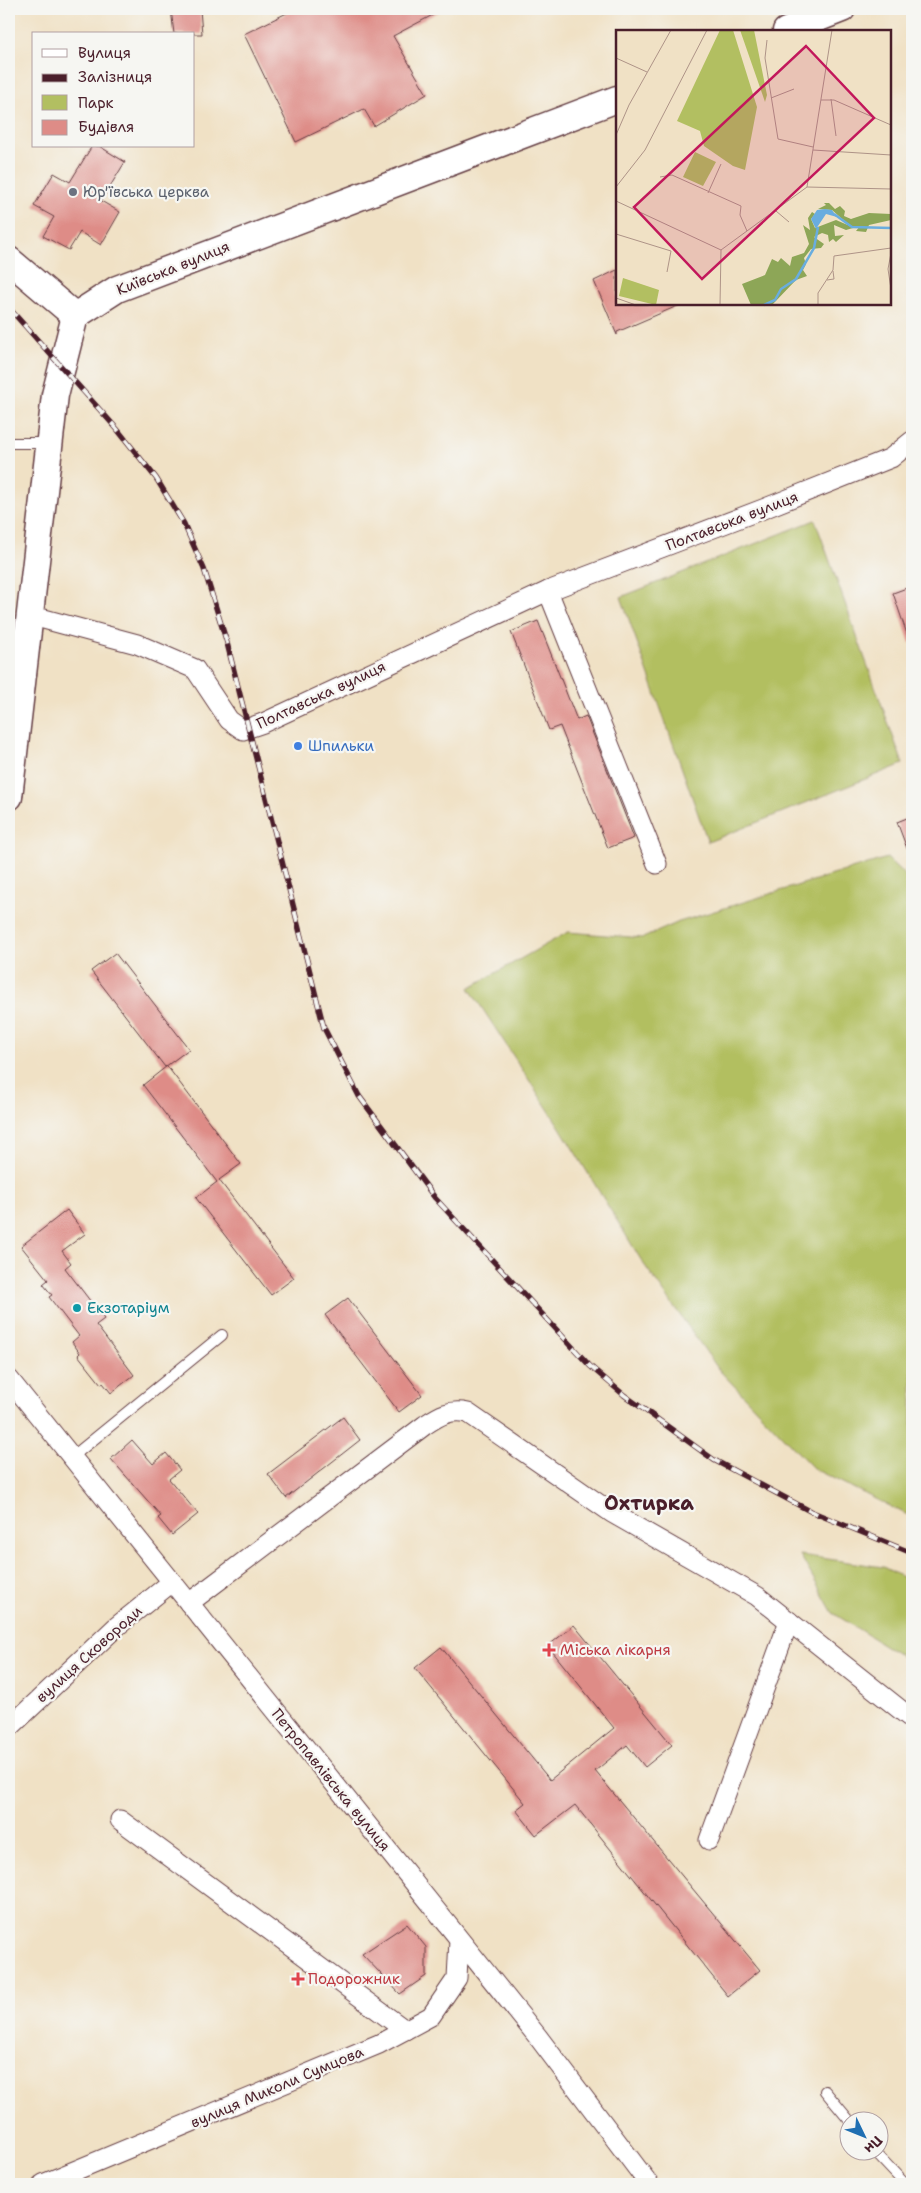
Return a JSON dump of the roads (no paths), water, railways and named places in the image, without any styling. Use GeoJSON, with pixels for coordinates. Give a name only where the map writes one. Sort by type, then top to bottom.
{"type":"FeatureCollection","features":[{"type":"Feature","properties":{"kind":"main road"},"geometry":{"type":"LineString","coordinates":[[798,21],[842,9]]}},
{"type":"Feature","properties":{"kind":"main road","name":"Київська вулиця"},"geometry":{"type":"LineString","coordinates":[[75,316],[117,288],[616,99]]}},
{"type":"Feature","properties":{"kind":"main road"},"geometry":{"type":"LineString","coordinates":[[9,260],[75,316],[55,395],[9,797]]}},
{"type":"Feature","properties":{"kind":"street","name":"Полтавська вулиця"},"geometry":{"type":"LineString","coordinates":[[29,615],[138,644],[195,669],[229,720],[243,730],[263,723],[548,591],[891,458],[912,441]]}},
{"type":"Feature","properties":{"kind":"street"},"geometry":{"type":"LineString","coordinates":[[548,591],[657,864]]}},
{"type":"Feature","properties":{"kind":"street","name":"Петропавлівська вулиця"},"geometry":{"type":"LineString","coordinates":[[9,1379],[538,2037],[649,2184]]}},
{"type":"Feature","properties":{"kind":"street"},"geometry":{"type":"LineString","coordinates":[[189,1603],[425,1425],[443,1413],[457,1411],[468,1413],[612,1513],[757,1596],[912,1719]]}},
{"type":"Feature","properties":{"kind":"street","name":"вулиця Сковороди"},"geometry":{"type":"LineString","coordinates":[[9,1728],[116,1627],[172,1582]]}},
{"type":"Feature","properties":{"kind":"street"},"geometry":{"type":"LineString","coordinates":[[709,1840],[788,1621]]}},
{"type":"Feature","properties":{"kind":"street"},"geometry":{"type":"LineString","coordinates":[[120,1820],[405,2030]]}},
{"type":"Feature","properties":{"kind":"street","name":"вулиця Миколи Сумцова"},"geometry":{"type":"LineString","coordinates":[[43,2184],[379,2044],[431,2016],[457,1978],[459,1940]]}},
{"type":"Feature","properties":{"kind":"lane"},"geometry":{"type":"LineString","coordinates":[[9,443],[49,443]]}},
{"type":"Feature","properties":{"kind":"lane"},"geometry":{"type":"LineString","coordinates":[[72,1457],[222,1335]]}},
{"type":"Feature","properties":{"kind":"lane"},"geometry":{"type":"LineString","coordinates":[[825,2091],[841,2110]]}},
{"type":"Feature","properties":{"kind":"lane"},"geometry":{"type":"LineString","coordinates":[[882,2160],[905,2184]]}},
{"type":"Feature","properties":{"kind":"railway"},"geometry":{"type":"LineString","coordinates":[[9,308],[117,429],[156,478],[184,524],[204,569],[227,643],[324,1028],[359,1096],[435,1198],[590,1366],[624,1395],[714,1460],[810,1511],[912,1553]]}},
{"type":"Feature","properties":{"kind":"place","name":"Юр'ївська церква"},"geometry":{"type":"Point","coordinates":[73,192]}},
{"type":"Feature","properties":{"kind":"place","name":"Шпильки"},"geometry":{"type":"Point","coordinates":[298,746]}},
{"type":"Feature","properties":{"kind":"place","name":"Екзотаріум"},"geometry":{"type":"Point","coordinates":[77,1308]}},
{"type":"Feature","properties":{"kind":"place","name":"Міська лікарня"},"geometry":{"type":"Point","coordinates":[549,1650]}},
{"type":"Feature","properties":{"kind":"place","name":"Подорожник"},"geometry":{"type":"Point","coordinates":[298,1979]}},
{"type":"Feature","properties":{"kind":"district","name":"Охтирка"},"geometry":{"type":"Point","coordinates":[649,1503]}}]}
